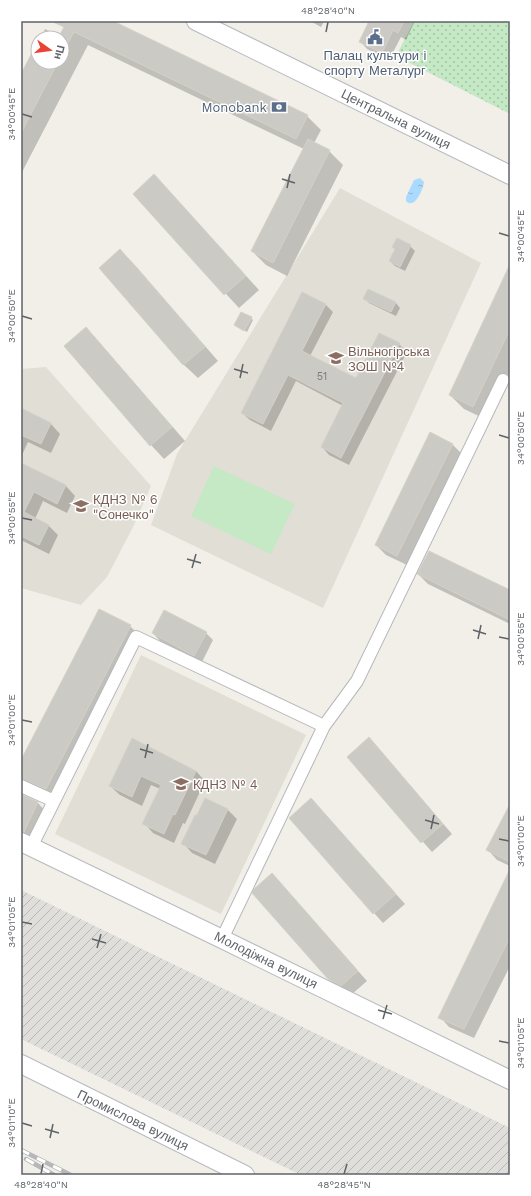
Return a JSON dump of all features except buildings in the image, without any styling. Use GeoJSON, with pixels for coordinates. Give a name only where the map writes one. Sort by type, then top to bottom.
{"type":"FeatureCollection","features":[{"type":"Feature","properties":{"kind":"street","name":"Центральна вулиця"},"geometry":{"type":"LineString","coordinates":[[196,21],[510,175]]}},
{"type":"Feature","properties":{"kind":"street"},"geometry":{"type":"LineString","coordinates":[[222,939],[324,726],[357,681],[503,380]]}},
{"type":"Feature","properties":{"kind":"street"},"geometry":{"type":"LineString","coordinates":[[26,844],[54,801],[136,637],[324,726]]}},
{"type":"Feature","properties":{"kind":"street"},"geometry":{"type":"LineString","coordinates":[[21,786],[54,801]]}},
{"type":"Feature","properties":{"kind":"street","name":"Молодіжна вулиця"},"geometry":{"type":"LineString","coordinates":[[26,844],[510,1080]]}},
{"type":"Feature","properties":{"kind":"street","name":"Промислова вулиця"},"geometry":{"type":"LineString","coordinates":[[21,1064],[245,1175]]}},
{"type":"Feature","properties":{"kind":"shaded area","name":"Вільногірська ЗОШ №4"},"geometry":{"type":"Polygon","coordinates":[[[340,188],[481,263],[323,608],[151,525],[177,454],[340,188]]]}},
{"type":"Feature","properties":{"kind":"shaded area","name":"КДНЗ № 6 \"Сонечко\""},"geometry":{"type":"Polygon","coordinates":[[[46,367],[151,486],[133,527],[107,577],[81,605],[21,588],[21,369],[46,367]]]}},
{"type":"Feature","properties":{"kind":"shaded area","name":"КДНЗ № 4"},"geometry":{"type":"Polygon","coordinates":[[[141,655],[306,735],[221,914],[55,834],[141,655]]]}},
{"type":"Feature","properties":{"kind":"shaded area"},"geometry":{"type":"Polygon","coordinates":[[[21,890],[510,1128],[510,1175],[301,1175],[21,1039],[21,890]]]}},
{"type":"Feature","properties":{"kind":"green space"},"geometry":{"type":"Polygon","coordinates":[[[414,21],[510,21],[510,114],[396,56],[414,21]]]}},
{"type":"Feature","properties":{"kind":"green space"},"geometry":{"type":"Polygon","coordinates":[[[214,466],[295,504],[271,554],[191,516],[214,466]]]}},
{"type":"Feature","properties":{"kind":"water"},"geometry":{"type":"Polygon","coordinates":[[[420,178],[424,182],[422,190],[415,201],[409,203],[406,201],[406,197],[414,180],[420,178]]]}},
{"type":"Feature","properties":{"kind":"railway"},"geometry":{"type":"LineString","coordinates":[[21,1150],[71,1175]]}},
{"type":"Feature","properties":{"kind":"railway"},"geometry":{"type":"LineString","coordinates":[[26,1159],[54,1175]]}},
{"type":"Feature","properties":{"kind":"place","name":"Палац культури і спорту Металург"},"geometry":{"type":"Point","coordinates":[375,37]}},
{"type":"Feature","properties":{"kind":"place","name":"Monobank"},"geometry":{"type":"Point","coordinates":[279,107]}},
{"type":"Feature","properties":{"kind":"place","name":"Вільногірська ЗОШ №4"},"geometry":{"type":"Point","coordinates":[336,358]}},
{"type":"Feature","properties":{"kind":"place","name":"КДНЗ № 6 \"Сонечко\""},"geometry":{"type":"Point","coordinates":[81,506]}},
{"type":"Feature","properties":{"kind":"place","name":"КДНЗ № 4"},"geometry":{"type":"Point","coordinates":[181,784]}}]}
